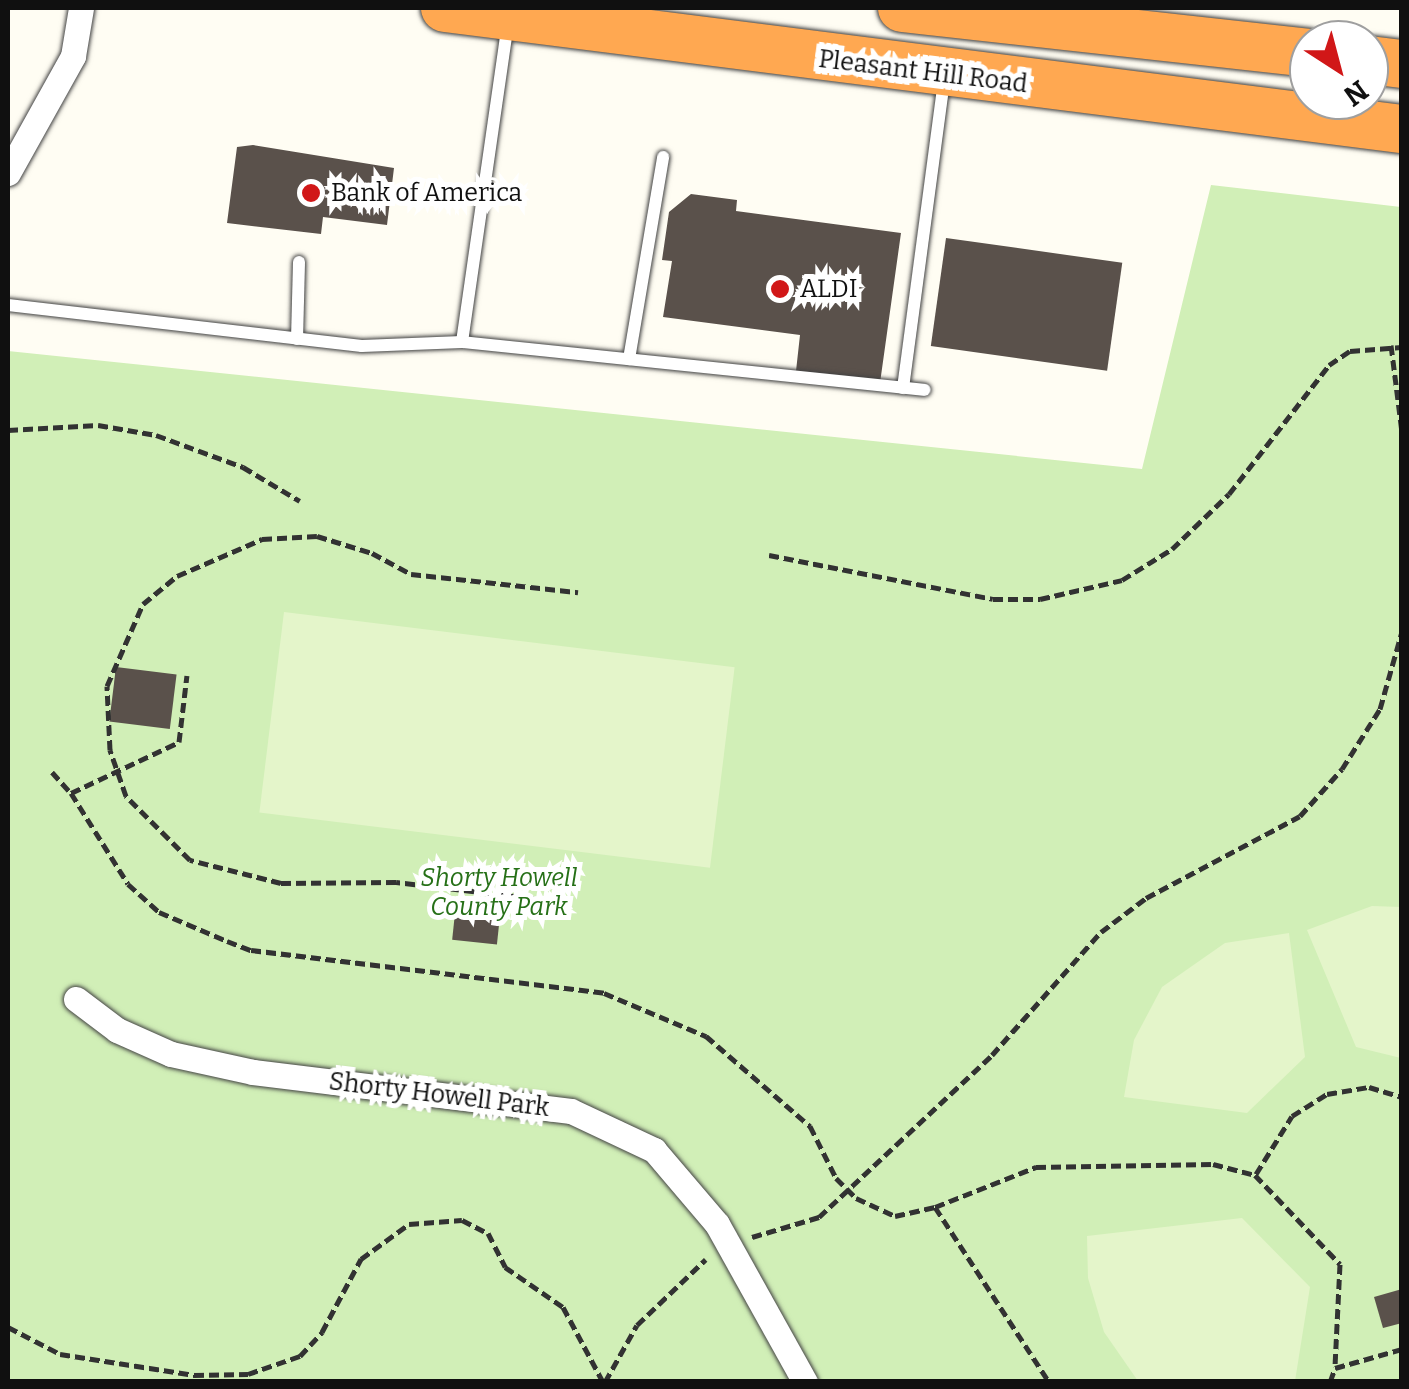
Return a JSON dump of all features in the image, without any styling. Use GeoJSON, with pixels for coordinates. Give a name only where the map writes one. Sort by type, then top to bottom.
{"type":"FeatureCollection","features":[{"type":"Feature","properties":{"kind":"highway","name":"Pleasant Hill Road"},"geometry":{"type":"LineString","coordinates":[[445,8],[945,75],[1402,130]]}},
{"type":"Feature","properties":{"kind":"highway"},"geometry":{"type":"LineString","coordinates":[[902,8],[1289,51]]}},
{"type":"Feature","properties":{"kind":"street"},"geometry":{"type":"LineString","coordinates":[[12,158],[73,56],[81,8]]}},
{"type":"Feature","properties":{"kind":"street","name":"Shorty Howell Park"},"geometry":{"type":"LineString","coordinates":[[76,999],[117,1030],[171,1054],[253,1072],[570,1111],[654,1150],[691,1186],[805,1382]]}},
{"type":"Feature","properties":{"kind":"lane"},"geometry":{"type":"LineString","coordinates":[[462,342],[509,16]]}},
{"type":"Feature","properties":{"kind":"lane"},"geometry":{"type":"LineString","coordinates":[[903,388],[945,75]]}},
{"type":"Feature","properties":{"kind":"lane"},"geometry":{"type":"LineString","coordinates":[[629,359],[663,157]]}},
{"type":"Feature","properties":{"kind":"lane"},"geometry":{"type":"LineString","coordinates":[[297,339],[300,262]]}},
{"type":"Feature","properties":{"kind":"lane"},"geometry":{"type":"LineString","coordinates":[[8,305],[362,346],[462,342],[925,390]]}},
{"type":"Feature","properties":{"kind":"path"},"geometry":{"type":"LineString","coordinates":[[1391,346],[1402,432]]}},
{"type":"Feature","properties":{"kind":"path"},"geometry":{"type":"LineString","coordinates":[[770,555],[993,598],[1040,600],[1122,580],[1172,549],[1229,494],[1328,365],[1350,351],[1402,347]]}},
{"type":"Feature","properties":{"kind":"path"},"geometry":{"type":"LineString","coordinates":[[8,430],[98,425],[156,435],[242,467],[300,501]]}},
{"type":"Feature","properties":{"kind":"path"},"geometry":{"type":"LineString","coordinates":[[548,900],[396,882],[281,883],[220,871],[190,860],[162,838],[126,796],[105,714],[117,655],[143,604],[177,576],[224,552],[262,539],[317,536],[372,553],[412,574],[578,592]]}},
{"type":"Feature","properties":{"kind":"path"},"geometry":{"type":"LineString","coordinates":[[604,1382],[618,1350],[664,1296],[730,1248],[820,1217],[992,1056],[1102,932],[1146,898],[1300,816],[1342,769],[1380,710],[1402,632]]}},
{"type":"Feature","properties":{"kind":"path"},"geometry":{"type":"LineString","coordinates":[[71,793],[178,742],[188,675]]}},
{"type":"Feature","properties":{"kind":"path"},"geometry":{"type":"LineString","coordinates":[[52,772],[71,793],[128,884],[160,912],[239,946],[604,993],[673,1019],[706,1036],[803,1119],[849,1191],[895,1216],[935,1207],[1036,1167],[1213,1164],[1255,1175],[1340,1264],[1335,1368],[1330,1382]]}},
{"type":"Feature","properties":{"kind":"path"},"geometry":{"type":"LineString","coordinates":[[1255,1175],[1292,1116],[1327,1094],[1369,1087],[1402,1097]]}},
{"type":"Feature","properties":{"kind":"path"},"geometry":{"type":"LineString","coordinates":[[935,1207],[1049,1382]]}},
{"type":"Feature","properties":{"kind":"path"},"geometry":{"type":"LineString","coordinates":[[8,1327],[60,1354],[194,1375],[248,1374],[300,1356],[322,1332],[361,1259],[409,1224],[462,1220],[488,1233],[505,1267],[563,1307],[604,1382]]}},
{"type":"Feature","properties":{"kind":"path"},"geometry":{"type":"LineString","coordinates":[[1335,1368],[1402,1349]]}},
{"type":"Feature","properties":{"kind":"green space","name":"Shorty Howell County Park"},"geometry":{"type":"Polygon","coordinates":[[[1211,185],[1401,207],[1401,1381],[8,1382],[8,351],[1142,469],[1211,185]]]}},
{"type":"Feature","properties":{"kind":"green space"},"geometry":{"type":"Polygon","coordinates":[[[284,612],[735,667],[710,868],[259,812],[284,612]]]}},
{"type":"Feature","properties":{"kind":"green space"},"geometry":{"type":"Polygon","coordinates":[[[1372,906],[1401,907],[1401,1058],[1356,1047],[1307,930],[1372,906]]]}},
{"type":"Feature","properties":{"kind":"green space"},"geometry":{"type":"Polygon","coordinates":[[[1289,933],[1305,1057],[1247,1113],[1124,1097],[1134,1040],[1162,987],[1225,943],[1289,933]]]}},
{"type":"Feature","properties":{"kind":"green space"},"geometry":{"type":"Polygon","coordinates":[[[1242,1218],[1310,1287],[1295,1381],[1138,1381],[1104,1332],[1088,1278],[1087,1236],[1242,1218]]]}},
{"type":"Feature","properties":{"kind":"building","name":"Bank of America"},"geometry":{"type":"Polygon","coordinates":[[[253,145],[394,168],[387,225],[323,217],[321,234],[227,223],[237,147],[253,145]]]}},
{"type":"Feature","properties":{"kind":"building","name":"ALDI"},"geometry":{"type":"Polygon","coordinates":[[[691,194],[737,200],[736,211],[901,233],[880,383],[796,371],[800,335],[663,317],[672,261],[662,260],[669,212],[691,194]]]}},
{"type":"Feature","properties":{"kind":"building"},"geometry":{"type":"Polygon","coordinates":[[[946,238],[1122,263],[1107,371],[931,346],[946,238]]]}},
{"type":"Feature","properties":{"kind":"building"},"geometry":{"type":"Polygon","coordinates":[[[116,667],[177,674],[170,729],[109,722],[116,667]]]}},
{"type":"Feature","properties":{"kind":"building"},"geometry":{"type":"Polygon","coordinates":[[[455,913],[500,918],[497,945],[452,940],[455,913]]]}},
{"type":"Feature","properties":{"kind":"building"},"geometry":{"type":"Polygon","coordinates":[[[1402,1289],[1402,1323],[1383,1328],[1374,1297],[1402,1289]]]}},
{"type":"Feature","properties":{"kind":"place","name":"Bank of America"},"geometry":{"type":"Point","coordinates":[311,193]}},
{"type":"Feature","properties":{"kind":"place","name":"ALDI"},"geometry":{"type":"Point","coordinates":[780,289]}}]}
